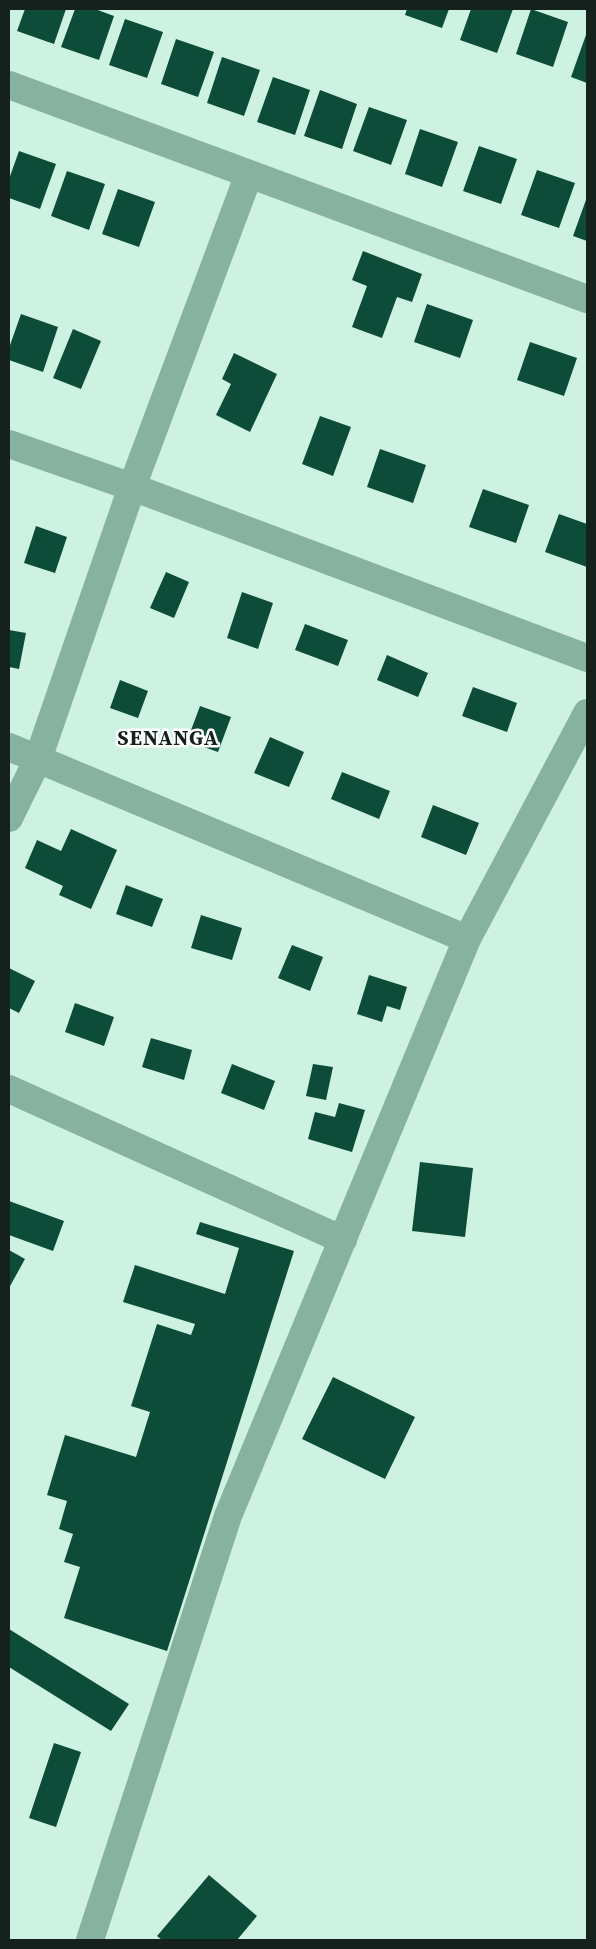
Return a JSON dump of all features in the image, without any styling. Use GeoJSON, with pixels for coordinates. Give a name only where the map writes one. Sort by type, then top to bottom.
{"type":"FeatureCollection","features":[{"type":"Feature","properties":{"kind":"street"},"geometry":{"type":"LineString","coordinates":[[9,85],[587,299]]}},
{"type":"Feature","properties":{"kind":"street"},"geometry":{"type":"LineString","coordinates":[[9,818],[38,759],[132,488],[249,174]]}},
{"type":"Feature","properties":{"kind":"street"},"geometry":{"type":"LineString","coordinates":[[9,444],[587,658]]}},
{"type":"Feature","properties":{"kind":"street"},"geometry":{"type":"LineString","coordinates":[[90,1940],[228,1516],[467,939],[587,712]]}},
{"type":"Feature","properties":{"kind":"street"},"geometry":{"type":"LineString","coordinates":[[9,747],[467,939]]}},
{"type":"Feature","properties":{"kind":"street"},"geometry":{"type":"LineString","coordinates":[[9,1089],[343,1240]]}},
{"type":"Feature","properties":{"kind":"building"},"geometry":{"type":"Polygon","coordinates":[[[25,9],[66,9],[54,44],[17,31],[25,9]]]}},
{"type":"Feature","properties":{"kind":"building"},"geometry":{"type":"Polygon","coordinates":[[[75,9],[95,9],[114,16],[99,60],[61,47],[75,9]]]}},
{"type":"Feature","properties":{"kind":"building"},"geometry":{"type":"Polygon","coordinates":[[[407,9],[449,9],[442,28],[405,15],[407,9]]]}},
{"type":"Feature","properties":{"kind":"building"},"geometry":{"type":"Polygon","coordinates":[[[471,9],[513,9],[497,53],[460,40],[471,9]]]}},
{"type":"Feature","properties":{"kind":"building"},"geometry":{"type":"Polygon","coordinates":[[[531,9],[568,22],[553,67],[516,54],[531,9]]]}},
{"type":"Feature","properties":{"kind":"building"},"geometry":{"type":"Polygon","coordinates":[[[125,19],[163,32],[147,78],[109,65],[125,19]]]}},
{"type":"Feature","properties":{"kind":"building"},"geometry":{"type":"Polygon","coordinates":[[[587,32],[587,83],[571,77],[587,32]]]}},
{"type":"Feature","properties":{"kind":"building"},"geometry":{"type":"Polygon","coordinates":[[[176,39],[214,52],[198,97],[161,84],[176,39]]]}},
{"type":"Feature","properties":{"kind":"building"},"geometry":{"type":"Polygon","coordinates":[[[222,57],[260,70],[244,116],[207,103],[222,57]]]}},
{"type":"Feature","properties":{"kind":"building"},"geometry":{"type":"Polygon","coordinates":[[[273,77],[310,90],[295,135],[257,122],[273,77]]]}},
{"type":"Feature","properties":{"kind":"building"},"geometry":{"type":"Polygon","coordinates":[[[320,90],[357,104],[342,149],[304,136],[320,90]]]}},
{"type":"Feature","properties":{"kind":"building"},"geometry":{"type":"Polygon","coordinates":[[[369,107],[407,120],[391,165],[353,151],[369,107]]]}},
{"type":"Feature","properties":{"kind":"building"},"geometry":{"type":"Polygon","coordinates":[[[420,129],[458,142],[442,187],[405,174],[420,129]]]}},
{"type":"Feature","properties":{"kind":"building"},"geometry":{"type":"Polygon","coordinates":[[[479,146],[517,159],[501,204],[463,191],[479,146]]]}},
{"type":"Feature","properties":{"kind":"building"},"geometry":{"type":"Polygon","coordinates":[[[19,151],[56,164],[40,209],[9,198],[9,179],[19,151]]]}},
{"type":"Feature","properties":{"kind":"building"},"geometry":{"type":"Polygon","coordinates":[[[537,170],[575,183],[559,228],[521,215],[537,170]]]}},
{"type":"Feature","properties":{"kind":"building"},"geometry":{"type":"Polygon","coordinates":[[[67,171],[105,184],[89,230],[51,216],[67,171]]]}},
{"type":"Feature","properties":{"kind":"building"},"geometry":{"type":"Polygon","coordinates":[[[118,189],[155,202],[139,247],[102,234],[118,189]]]}},
{"type":"Feature","properties":{"kind":"building"},"geometry":{"type":"Polygon","coordinates":[[[587,197],[587,241],[573,236],[587,197]]]}},
{"type":"Feature","properties":{"kind":"building"},"geometry":{"type":"Polygon","coordinates":[[[363,251],[422,274],[412,302],[397,297],[382,338],[352,327],[367,286],[352,280],[363,251]]]}},
{"type":"Feature","properties":{"kind":"building"},"geometry":{"type":"Polygon","coordinates":[[[427,304],[473,320],[460,358],[414,342],[427,304]]]}},
{"type":"Feature","properties":{"kind":"building"},"geometry":{"type":"Polygon","coordinates":[[[21,314],[58,327],[43,372],[9,360],[9,348],[21,314]]]}},
{"type":"Feature","properties":{"kind":"building"},"geometry":{"type":"Polygon","coordinates":[[[73,329],[101,341],[81,389],[53,378],[73,329]]]}},
{"type":"Feature","properties":{"kind":"building"},"geometry":{"type":"Polygon","coordinates":[[[530,342],[577,358],[564,396],[517,380],[530,342]]]}},
{"type":"Feature","properties":{"kind":"building"},"geometry":{"type":"Polygon","coordinates":[[[234,353],[277,374],[250,432],[216,415],[231,384],[222,379],[234,353]]]}},
{"type":"Feature","properties":{"kind":"building"},"geometry":{"type":"Polygon","coordinates":[[[320,416],[351,427],[333,476],[302,464],[320,416]]]}},
{"type":"Feature","properties":{"kind":"building"},"geometry":{"type":"Polygon","coordinates":[[[380,449],[426,465],[413,503],[367,487],[380,449]]]}},
{"type":"Feature","properties":{"kind":"building"},"geometry":{"type":"Polygon","coordinates":[[[483,489],[529,505],[516,543],[469,527],[483,489]]]}},
{"type":"Feature","properties":{"kind":"building"},"geometry":{"type":"Polygon","coordinates":[[[559,514],[587,524],[587,567],[545,552],[559,514]]]}},
{"type":"Feature","properties":{"kind":"building"},"geometry":{"type":"Polygon","coordinates":[[[36,526],[67,537],[55,573],[24,563],[36,526]]]}},
{"type":"Feature","properties":{"kind":"building"},"geometry":{"type":"Polygon","coordinates":[[[166,572],[189,582],[174,618],[150,608],[166,572]]]}},
{"type":"Feature","properties":{"kind":"building"},"geometry":{"type":"Polygon","coordinates":[[[242,592],[273,603],[258,649],[227,638],[242,592]]]}},
{"type":"Feature","properties":{"kind":"building"},"geometry":{"type":"Polygon","coordinates":[[[305,624],[348,640],[338,666],[295,650],[305,624]]]}},
{"type":"Feature","properties":{"kind":"building"},"geometry":{"type":"Polygon","coordinates":[[[9,630],[26,633],[19,669],[9,667],[9,630]]]}},
{"type":"Feature","properties":{"kind":"building"},"geometry":{"type":"Polygon","coordinates":[[[387,655],[428,673],[418,697],[377,680],[387,655]]]}},
{"type":"Feature","properties":{"kind":"building"},"geometry":{"type":"Polygon","coordinates":[[[120,680],[148,691],[138,718],[110,708],[120,680]]]}},
{"type":"Feature","properties":{"kind":"building"},"geometry":{"type":"Polygon","coordinates":[[[473,687],[517,703],[507,732],[462,716],[473,687]]]}},
{"type":"Feature","properties":{"kind":"building"},"geometry":{"type":"Polygon","coordinates":[[[200,706],[231,717],[218,752],[187,741],[200,706]]]}},
{"type":"Feature","properties":{"kind":"building"},"geometry":{"type":"Polygon","coordinates":[[[270,737],[304,752],[289,787],[254,773],[270,737]]]}},
{"type":"Feature","properties":{"kind":"building"},"geometry":{"type":"Polygon","coordinates":[[[342,772],[390,791],[379,819],[331,799],[342,772]]]}},
{"type":"Feature","properties":{"kind":"building"},"geometry":{"type":"Polygon","coordinates":[[[433,805],[479,823],[466,855],[421,837],[433,805]]]}},
{"type":"Feature","properties":{"kind":"building"},"geometry":{"type":"Polygon","coordinates":[[[71,829],[117,850],[91,909],[59,895],[63,886],[25,868],[37,840],[61,851],[71,829]]]}},
{"type":"Feature","properties":{"kind":"building"},"geometry":{"type":"Polygon","coordinates":[[[126,885],[163,899],[152,927],[116,914],[126,885]]]}},
{"type":"Feature","properties":{"kind":"building"},"geometry":{"type":"Polygon","coordinates":[[[201,915],[242,928],[232,960],[191,948],[201,915]]]}},
{"type":"Feature","properties":{"kind":"building"},"geometry":{"type":"Polygon","coordinates":[[[292,945],[323,957],[310,991],[278,978],[292,945]]]}},
{"type":"Feature","properties":{"kind":"building"},"geometry":{"type":"Polygon","coordinates":[[[9,968],[35,981],[19,1013],[9,1008],[9,968]]]}},
{"type":"Feature","properties":{"kind":"building"},"geometry":{"type":"Polygon","coordinates":[[[369,975],[407,987],[400,1010],[387,1006],[382,1022],[357,1014],[369,975]]]}},
{"type":"Feature","properties":{"kind":"building"},"geometry":{"type":"Polygon","coordinates":[[[75,1003],[114,1017],[104,1046],[65,1032],[75,1003]]]}},
{"type":"Feature","properties":{"kind":"building"},"geometry":{"type":"Polygon","coordinates":[[[151,1038],[192,1050],[184,1080],[142,1067],[151,1038]]]}},
{"type":"Feature","properties":{"kind":"building"},"geometry":{"type":"Polygon","coordinates":[[[232,1064],[275,1081],[264,1110],[221,1093],[232,1064]]]}},
{"type":"Feature","properties":{"kind":"building"},"geometry":{"type":"Polygon","coordinates":[[[313,1064],[333,1067],[326,1100],[306,1096],[313,1064]]]}},
{"type":"Feature","properties":{"kind":"building"},"geometry":{"type":"Polygon","coordinates":[[[339,1103],[365,1110],[352,1152],[308,1139],[315,1112],[335,1117],[339,1103]]]}},
{"type":"Feature","properties":{"kind":"building"},"geometry":{"type":"Polygon","coordinates":[[[420,1162],[473,1168],[465,1237],[412,1231],[420,1162]]]}},
{"type":"Feature","properties":{"kind":"building"},"geometry":{"type":"Polygon","coordinates":[[[9,1201],[64,1221],[53,1251],[9,1235],[9,1201]]]}},
{"type":"Feature","properties":{"kind":"building"},"geometry":{"type":"Polygon","coordinates":[[[200,1222],[294,1251],[167,1651],[64,1618],[80,1567],[64,1562],[73,1534],[59,1529],[67,1501],[47,1495],[65,1435],[136,1457],[150,1412],[131,1406],[157,1324],[191,1335],[195,1324],[123,1302],[135,1265],[225,1294],[239,1248],[196,1234],[200,1222]]]}},
{"type":"Feature","properties":{"kind":"building"},"geometry":{"type":"Polygon","coordinates":[[[9,1250],[25,1259],[9,1288],[9,1250]]]}},
{"type":"Feature","properties":{"kind":"building"},"geometry":{"type":"Polygon","coordinates":[[[333,1377],[415,1417],[385,1479],[302,1439],[333,1377]]]}},
{"type":"Feature","properties":{"kind":"building"},"geometry":{"type":"Polygon","coordinates":[[[9,1629],[129,1704],[111,1731],[9,1667],[9,1629]]]}},
{"type":"Feature","properties":{"kind":"building"},"geometry":{"type":"Polygon","coordinates":[[[54,1743],[81,1752],[56,1827],[29,1818],[54,1743]]]}},
{"type":"Feature","properties":{"kind":"building"},"geometry":{"type":"Polygon","coordinates":[[[209,1875],[257,1916],[237,1940],[162,1940],[157,1936],[209,1875]]]}},
{"type":"Feature","properties":{"kind":"district","name":"SENANGA"},"geometry":{"type":"Point","coordinates":[168,740]}}]}
